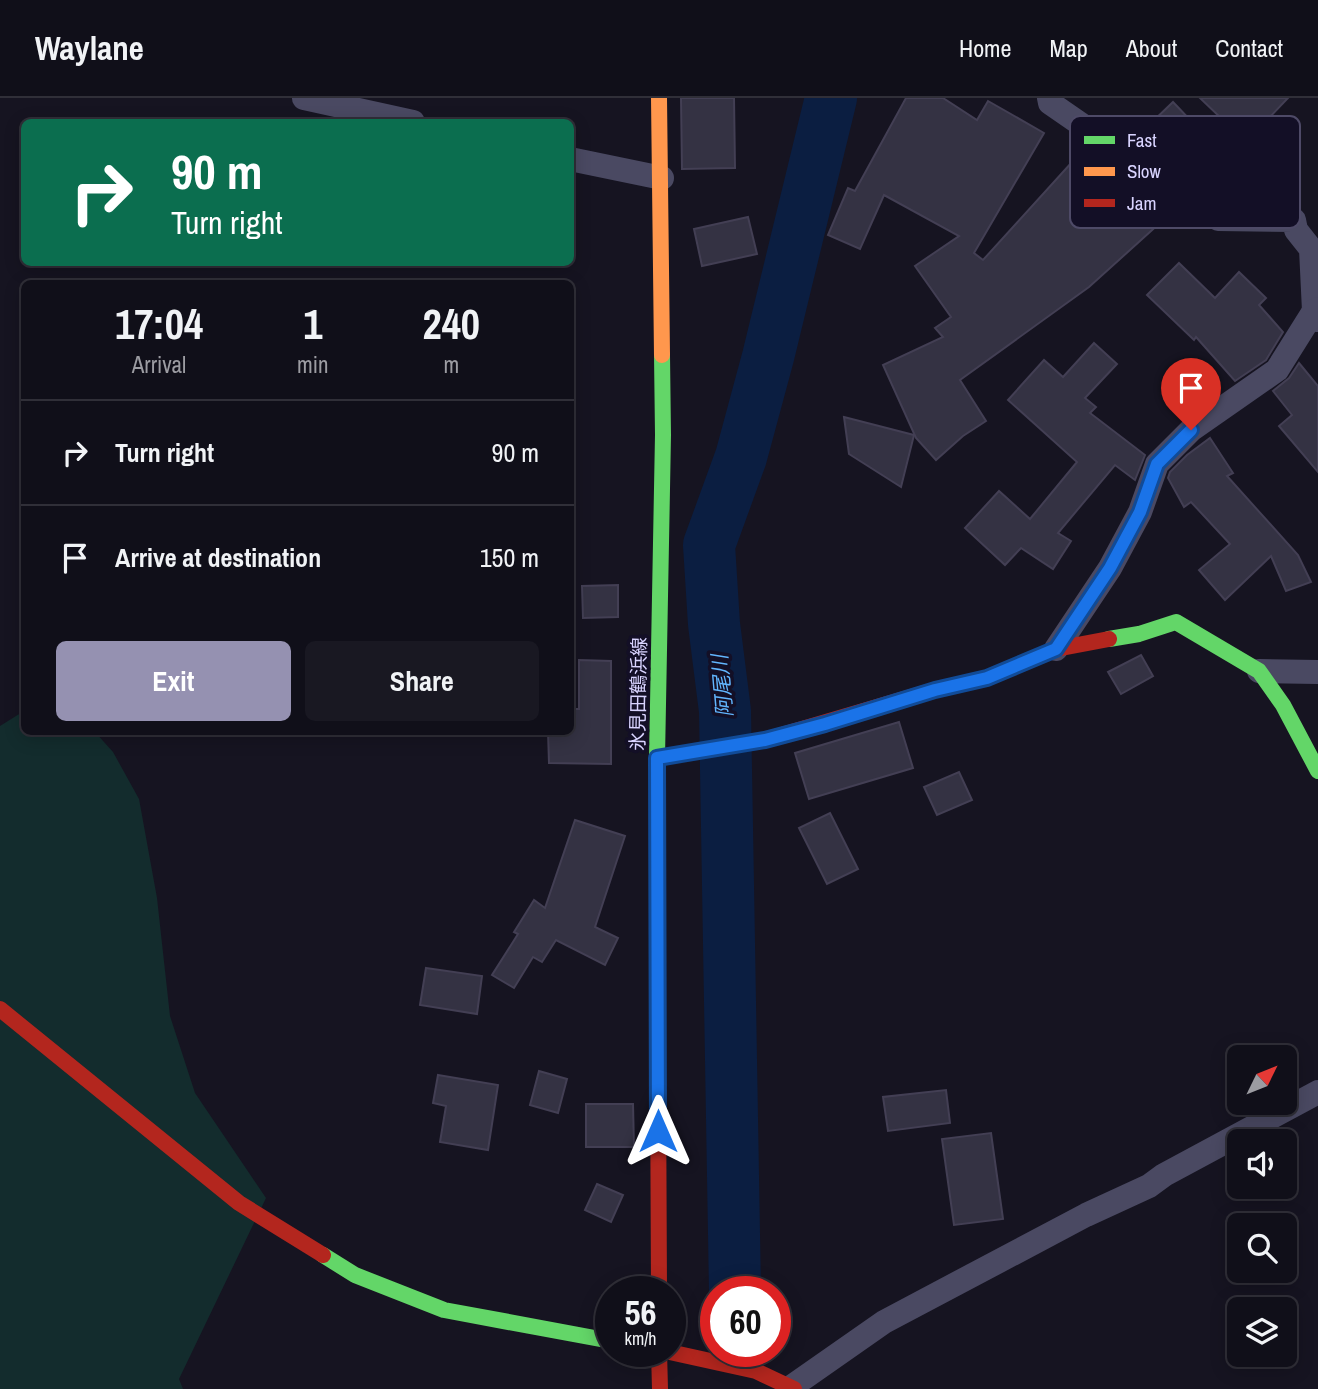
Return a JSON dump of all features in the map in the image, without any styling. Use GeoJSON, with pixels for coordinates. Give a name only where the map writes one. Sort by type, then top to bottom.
{"type":"FeatureCollection","features":[{"type":"Feature","properties":{"kind":"street"},"geometry":{"type":"LineString","coordinates":[[304,98],[398,119]]}},
{"type":"Feature","properties":{"kind":"street","name":"氷見田鶴浜線"},"geometry":{"type":"LineString","coordinates":[[659,98],[663,435],[657,758],[659,1276]]}},
{"type":"Feature","properties":{"kind":"street"},"geometry":{"type":"LineString","coordinates":[[1049,98],[1050,103],[1070,117]]}},
{"type":"Feature","properties":{"kind":"street"},"geometry":{"type":"LineString","coordinates":[[574,160],[662,178]]}},
{"type":"Feature","properties":{"kind":"street"},"geometry":{"type":"LineString","coordinates":[[1056,649],[1110,568],[1140,512],[1157,464],[1191,430],[1277,370],[1317,314],[1311,249],[1296,228]]}},
{"type":"Feature","properties":{"kind":"street"},"geometry":{"type":"LineString","coordinates":[[657,758],[765,740],[935,690],[987,678],[1056,649],[1139,634],[1176,622],[1259,671],[1283,705],[1318,771]]}},
{"type":"Feature","properties":{"kind":"street"},"geometry":{"type":"LineString","coordinates":[[1259,671],[1318,673]]}},
{"type":"Feature","properties":{"kind":"street"},"geometry":{"type":"LineString","coordinates":[[0,1009],[239,1203],[355,1275],[444,1310],[595,1338]]}},
{"type":"Feature","properties":{"kind":"street"},"geometry":{"type":"LineString","coordinates":[[686,1356],[756,1371],[793,1388],[884,1322],[1086,1215],[1149,1186],[1318,1092]]}},
{"type":"Feature","properties":{"kind":"street"},"geometry":{"type":"LineString","coordinates":[[659,1367],[660,1389]]}},
{"type":"Feature","properties":{"kind":"green space"},"geometry":{"type":"Polygon","coordinates":[[[21,713],[21,735],[98,735],[113,752],[139,799],[157,898],[170,1016],[195,1093],[266,1198],[179,1379],[183,1389],[0,1389],[0,726],[21,713]]]}},
{"type":"Feature","properties":{"kind":"building"},"geometry":{"type":"Polygon","coordinates":[[[681,98],[734,98],[735,168],[682,169],[681,98]]]}},
{"type":"Feature","properties":{"kind":"building"},"geometry":{"type":"Polygon","coordinates":[[[906,98],[943,98],[977,120],[988,101],[1044,133],[974,253],[983,260],[1070,164],[1070,228],[1154,228],[1089,287],[960,380],[986,421],[963,436],[936,460],[916,438],[883,365],[943,337],[935,328],[951,317],[915,266],[959,236],[884,195],[860,249],[828,235],[848,188],[855,191],[906,98]]]}},
{"type":"Feature","properties":{"kind":"building"},"geometry":{"type":"Polygon","coordinates":[[[1200,98],[1288,98],[1271,116],[1219,116],[1200,98]]]}},
{"type":"Feature","properties":{"kind":"building"},"geometry":{"type":"Polygon","coordinates":[[[1173,102],[1186,116],[1158,116],[1173,102]]]}},
{"type":"Feature","properties":{"kind":"building"},"geometry":{"type":"Polygon","coordinates":[[[748,217],[757,254],[702,266],[694,229],[748,217]]]}},
{"type":"Feature","properties":{"kind":"building"},"geometry":{"type":"Polygon","coordinates":[[[1179,263],[1215,298],[1239,272],[1266,298],[1259,305],[1283,332],[1266,360],[1235,381],[1196,337],[1194,340],[1147,295],[1179,263]]]}},
{"type":"Feature","properties":{"kind":"building"},"geometry":{"type":"Polygon","coordinates":[[[1094,343],[1117,364],[1085,398],[1096,407],[1090,413],[1145,455],[1135,480],[1115,465],[1058,533],[1071,541],[1053,569],[1021,548],[1005,565],[965,528],[999,491],[1030,519],[1077,462],[1008,400],[1044,360],[1063,377],[1094,343]]]}},
{"type":"Feature","properties":{"kind":"building"},"geometry":{"type":"Polygon","coordinates":[[[1299,363],[1318,386],[1318,472],[1279,426],[1292,415],[1273,391],[1289,378],[1299,363]]]}},
{"type":"Feature","properties":{"kind":"building"},"geometry":{"type":"Polygon","coordinates":[[[844,417],[914,435],[901,487],[849,454],[844,417]]]}},
{"type":"Feature","properties":{"kind":"building"},"geometry":{"type":"Polygon","coordinates":[[[1210,438],[1233,473],[1227,476],[1298,555],[1311,582],[1286,591],[1271,556],[1225,600],[1199,570],[1230,544],[1191,502],[1184,507],[1168,478],[1170,472],[1187,455],[1210,438]]]}},
{"type":"Feature","properties":{"kind":"building"},"geometry":{"type":"Polygon","coordinates":[[[618,585],[618,617],[583,618],[582,586],[618,585]]]}},
{"type":"Feature","properties":{"kind":"building"},"geometry":{"type":"Polygon","coordinates":[[[1141,655],[1153,676],[1121,694],[1108,672],[1141,655]]]}},
{"type":"Feature","properties":{"kind":"building"},"geometry":{"type":"Polygon","coordinates":[[[579,660],[611,661],[611,764],[549,763],[548,735],[574,735],[574,709],[579,709],[579,660]]]}},
{"type":"Feature","properties":{"kind":"building"},"geometry":{"type":"Polygon","coordinates":[[[899,722],[913,768],[809,799],[795,753],[899,722]]]}},
{"type":"Feature","properties":{"kind":"building"},"geometry":{"type":"Polygon","coordinates":[[[959,772],[972,800],[937,815],[924,787],[959,772]]]}},
{"type":"Feature","properties":{"kind":"building"},"geometry":{"type":"Polygon","coordinates":[[[830,813],[858,869],[827,884],[799,828],[830,813]]]}},
{"type":"Feature","properties":{"kind":"building"},"geometry":{"type":"Polygon","coordinates":[[[575,820],[625,836],[595,927],[618,938],[605,965],[556,940],[542,962],[533,957],[514,988],[492,975],[518,934],[514,932],[534,900],[545,908],[575,820]]]}},
{"type":"Feature","properties":{"kind":"building"},"geometry":{"type":"Polygon","coordinates":[[[426,968],[482,976],[477,1014],[420,1005],[426,968]]]}},
{"type":"Feature","properties":{"kind":"building"},"geometry":{"type":"Polygon","coordinates":[[[539,1071],[567,1079],[558,1113],[530,1105],[539,1071]]]}},
{"type":"Feature","properties":{"kind":"building"},"geometry":{"type":"Polygon","coordinates":[[[438,1075],[498,1085],[488,1150],[440,1142],[446,1106],[433,1103],[438,1075]]]}},
{"type":"Feature","properties":{"kind":"building"},"geometry":{"type":"Polygon","coordinates":[[[946,1090],[950,1123],[888,1131],[883,1097],[946,1090]]]}},
{"type":"Feature","properties":{"kind":"building"},"geometry":{"type":"Polygon","coordinates":[[[586,1104],[633,1104],[634,1147],[586,1147],[586,1104]]]}},
{"type":"Feature","properties":{"kind":"building"},"geometry":{"type":"Polygon","coordinates":[[[991,1133],[1003,1219],[954,1225],[942,1139],[991,1133]]]}},
{"type":"Feature","properties":{"kind":"building"},"geometry":{"type":"Polygon","coordinates":[[[597,1184],[623,1195],[611,1222],[585,1210],[597,1184]]]}},
{"type":"Feature","properties":{"kind":"waterway","name":"阿尾川"},"geometry":{"type":"LineString","coordinates":[[735,1276],[725,711],[714,624],[709,545],[741,457],[831,98]]}},
{"type":"Feature","properties":{"kind":"traffic: fast"},"geometry":{"type":"LineString","coordinates":[[658,1070],[657,758],[662,355]]}},
{"type":"Feature","properties":{"kind":"traffic: fast"},"geometry":{"type":"LineString","coordinates":[[1109,639],[1139,634],[1176,622],[1259,671],[1283,705],[1318,771]]}},
{"type":"Feature","properties":{"kind":"traffic: fast"},"geometry":{"type":"LineString","coordinates":[[323,1255],[355,1275],[444,1310],[595,1338]]}},
{"type":"Feature","properties":{"kind":"traffic: slow"},"geometry":{"type":"LineString","coordinates":[[659,98],[662,355]]}},
{"type":"Feature","properties":{"kind":"traffic: jam"},"geometry":{"type":"LineString","coordinates":[[657,758],[765,740],[935,690],[987,678],[1056,649],[1109,639]]}},
{"type":"Feature","properties":{"kind":"traffic: jam"},"geometry":{"type":"LineString","coordinates":[[0,1009],[239,1203],[323,1255]]}},
{"type":"Feature","properties":{"kind":"traffic: jam"},"geometry":{"type":"LineString","coordinates":[[658,1070],[659,1276]]}},
{"type":"Feature","properties":{"kind":"traffic: jam"},"geometry":{"type":"LineString","coordinates":[[686,1356],[756,1371],[794,1389]]}},
{"type":"Feature","properties":{"kind":"traffic: jam"},"geometry":{"type":"LineString","coordinates":[[659,1367],[660,1389]]}},
{"type":"Feature","properties":{"kind":"route"},"geometry":{"type":"LineString","coordinates":[[658,1131],[657,758],[765,740],[825,724],[935,690],[987,678],[1056,649],[1110,568],[1140,512],[1157,464],[1191,430]]}}]}
